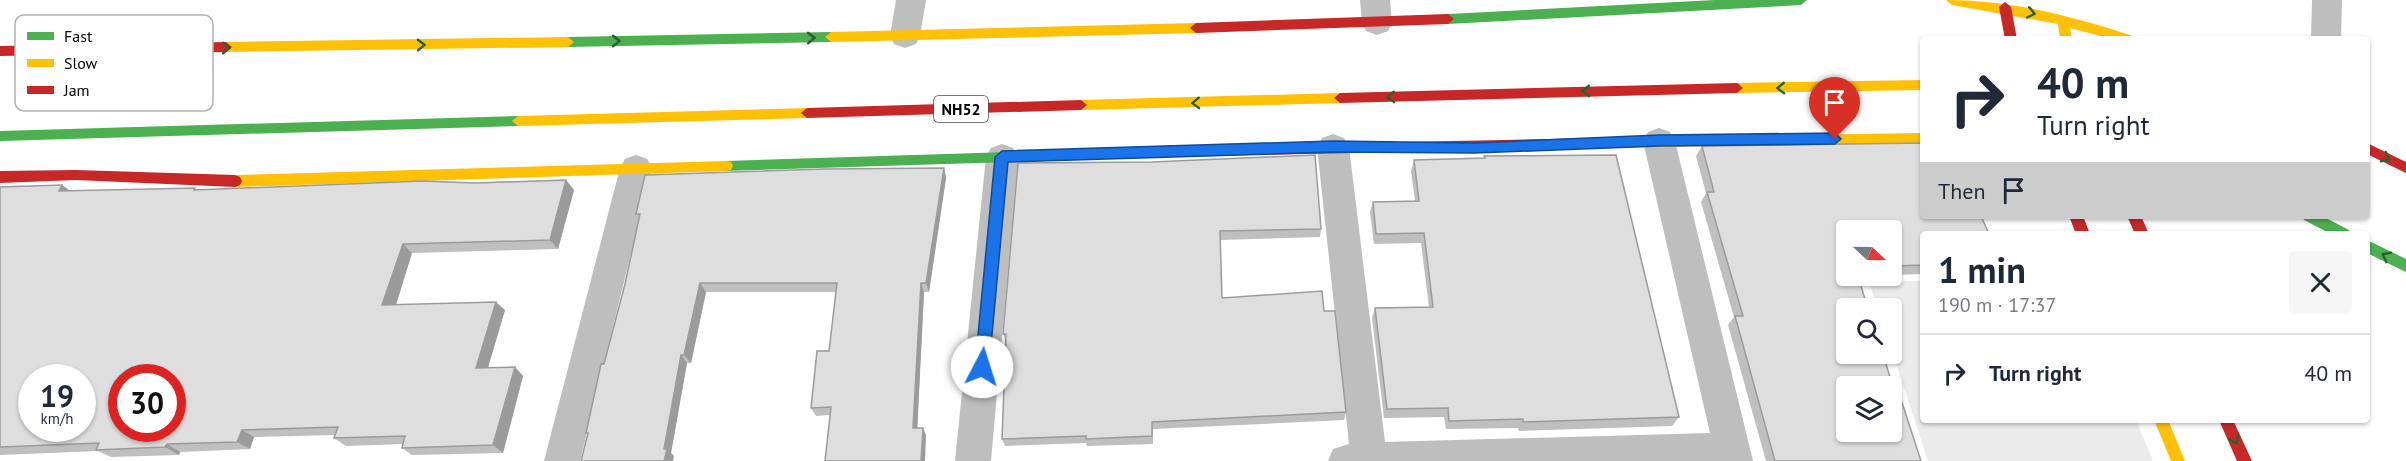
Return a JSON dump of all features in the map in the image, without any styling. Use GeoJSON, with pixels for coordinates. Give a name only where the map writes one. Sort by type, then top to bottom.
{"type":"FeatureCollection","features":[{"type":"Feature","properties":{"kind":"main road"},"geometry":{"type":"LineString","coordinates":[[213,47],[905,36],[1376,12],[1801,0]]}},
{"type":"Feature","properties":{"kind":"main road"},"geometry":{"type":"LineString","coordinates":[[1952,0],[2005,4],[2119,36]]}},
{"type":"Feature","properties":{"kind":"main road"},"geometry":{"type":"LineString","coordinates":[[2005,4],[2010,36]]}},
{"type":"Feature","properties":{"kind":"main road"},"geometry":{"type":"LineString","coordinates":[[2062,19],[2065,36]]}},
{"type":"Feature","properties":{"kind":"main road"},"geometry":{"type":"LineString","coordinates":[[0,51],[15,51]]}},
{"type":"Feature","properties":{"kind":"main road","name":"NH52"},"geometry":{"type":"LineString","coordinates":[[0,136],[1574,91],[1920,86]]}},
{"type":"Feature","properties":{"kind":"main road"},"geometry":{"type":"LineString","coordinates":[[0,177],[76,175],[241,181],[1333,147],[1475,148],[1659,141],[1920,138]]}},
{"type":"Feature","properties":{"kind":"main road"},"geometry":{"type":"LineString","coordinates":[[2370,150],[2406,168]]}},
{"type":"Feature","properties":{"kind":"main road"},"geometry":{"type":"LineString","coordinates":[[2315,219],[2338,231]]}},
{"type":"Feature","properties":{"kind":"main road"},"geometry":{"type":"LineString","coordinates":[[2370,248],[2406,266]]}},
{"type":"Feature","properties":{"kind":"main road"},"geometry":{"type":"LineString","coordinates":[[2162,423],[2178,461]]}},
{"type":"Feature","properties":{"kind":"main road"},"geometry":{"type":"LineString","coordinates":[[2227,423],[2245,461]]}},
{"type":"Feature","properties":{"kind":"street"},"geometry":{"type":"LineString","coordinates":[[905,36],[911,0]]}},
{"type":"Feature","properties":{"kind":"street"},"geometry":{"type":"LineString","coordinates":[[2326,36],[2327,0]]}},
{"type":"Feature","properties":{"kind":"street"},"geometry":{"type":"LineString","coordinates":[[1333,147],[1361,461],[1734,455],[1659,141]]}},
{"type":"Feature","properties":{"kind":"street"},"geometry":{"type":"LineString","coordinates":[[973,461],[1002,157]]}},
{"type":"Feature","properties":{"kind":"street"},"geometry":{"type":"LineString","coordinates":[[562,461],[636,168]]}},
{"type":"Feature","properties":{"kind":"shaded area"},"geometry":{"type":"Polygon","coordinates":[[[1902,281],[1920,281],[1920,423],[2137,423],[2153,461],[1928,461],[1896,364],[1902,364],[1902,298],[1874,298],[1870,286],[1902,286],[1902,281]]]}},
{"type":"Feature","properties":{"kind":"building"},"geometry":{"type":"Polygon","coordinates":[[[1920,143],[1920,219],[1982,219],[1988,231],[1920,231],[1920,265],[1902,266],[1902,220],[1836,220],[1836,286],[1861,286],[1865,298],[1836,298],[1836,364],[1886,364],[1890,376],[1836,376],[1836,442],[1902,442],[1902,402],[1921,461],[1775,461],[1735,316],[1743,316],[1707,192],[1714,192],[1702,146],[1920,143]]]}},
{"type":"Feature","properties":{"kind":"building"},"geometry":{"type":"Polygon","coordinates":[[[1315,155],[1321,229],[1220,231],[1222,298],[1322,291],[1324,311],[1335,311],[1346,412],[1152,422],[1152,436],[1002,439],[1006,334],[1003,334],[1018,163],[1152,162],[1315,155]]]}},
{"type":"Feature","properties":{"kind":"building"},"geometry":{"type":"Polygon","coordinates":[[[1616,155],[1679,417],[1523,422],[1523,419],[1449,421],[1448,408],[1387,409],[1375,308],[1433,307],[1424,233],[1376,234],[1373,202],[1419,201],[1414,160],[1485,158],[1484,156],[1616,155]]]}},
{"type":"Feature","properties":{"kind":"building"},"geometry":{"type":"Polygon","coordinates":[[[944,168],[926,283],[921,283],[913,428],[923,428],[921,461],[825,461],[831,407],[811,408],[817,351],[829,351],[837,283],[700,283],[684,355],[681,355],[664,449],[667,449],[664,461],[581,461],[601,364],[604,364],[625,284],[640,214],[636,214],[645,175],[824,169],[944,168]]]}},
{"type":"Feature","properties":{"kind":"building"},"geometry":{"type":"Polygon","coordinates":[[[566,180],[550,240],[403,244],[382,305],[496,302],[476,368],[515,367],[493,445],[402,448],[405,436],[334,438],[338,427],[242,430],[237,442],[167,444],[165,447],[96,450],[99,443],[0,447],[0,187],[62,185],[59,191],[195,188],[194,190],[423,181],[475,183],[566,180]]]}},
{"type":"Feature","properties":{"kind":"traffic: fast"},"geometry":{"type":"LineString","coordinates":[[1448,19],[1801,0]]}},
{"type":"Feature","properties":{"kind":"traffic: fast"},"geometry":{"type":"LineString","coordinates":[[568,42],[831,37]]}},
{"type":"Feature","properties":{"kind":"traffic: fast"},"geometry":{"type":"LineString","coordinates":[[0,136],[518,121]]}},
{"type":"Feature","properties":{"kind":"traffic: fast"},"geometry":{"type":"LineString","coordinates":[[726,166],[1202,151]]}},
{"type":"Feature","properties":{"kind":"traffic: fast"},"geometry":{"type":"LineString","coordinates":[[2315,219],[2338,231]]}},
{"type":"Feature","properties":{"kind":"traffic: fast"},"geometry":{"type":"LineString","coordinates":[[2370,248],[2406,266]]}},
{"type":"Feature","properties":{"kind":"traffic: slow"},"geometry":{"type":"LineString","coordinates":[[1952,0],[2042,15],[2118,36]]}},
{"type":"Feature","properties":{"kind":"traffic: slow"},"geometry":{"type":"LineString","coordinates":[[2063,19],[2066,36]]}},
{"type":"Feature","properties":{"kind":"traffic: slow"},"geometry":{"type":"LineString","coordinates":[[831,37],[1196,28]]}},
{"type":"Feature","properties":{"kind":"traffic: slow"},"geometry":{"type":"LineString","coordinates":[[226,47],[568,42]]}},
{"type":"Feature","properties":{"kind":"traffic: slow"},"geometry":{"type":"LineString","coordinates":[[1737,88],[1920,85]]}},
{"type":"Feature","properties":{"kind":"traffic: slow"},"geometry":{"type":"LineString","coordinates":[[1081,105],[1340,98]]}},
{"type":"Feature","properties":{"kind":"traffic: slow"},"geometry":{"type":"LineString","coordinates":[[518,121],[807,113]]}},
{"type":"Feature","properties":{"kind":"traffic: slow"},"geometry":{"type":"LineString","coordinates":[[1602,143],[1920,138]]}},
{"type":"Feature","properties":{"kind":"traffic: slow"},"geometry":{"type":"LineString","coordinates":[[235,181],[726,166]]}},
{"type":"Feature","properties":{"kind":"traffic: slow"},"geometry":{"type":"LineString","coordinates":[[2162,423],[2178,461]]}},
{"type":"Feature","properties":{"kind":"traffic: jam"},"geometry":{"type":"LineString","coordinates":[[2005,7],[2010,36]]}},
{"type":"Feature","properties":{"kind":"traffic: jam"},"geometry":{"type":"LineString","coordinates":[[1196,28],[1448,19]]}},
{"type":"Feature","properties":{"kind":"traffic: jam"},"geometry":{"type":"LineString","coordinates":[[213,47],[226,47]]}},
{"type":"Feature","properties":{"kind":"traffic: jam"},"geometry":{"type":"LineString","coordinates":[[0,51],[15,51]]}},
{"type":"Feature","properties":{"kind":"traffic: jam"},"geometry":{"type":"LineString","coordinates":[[1340,98],[1737,88]]}},
{"type":"Feature","properties":{"kind":"traffic: jam"},"geometry":{"type":"LineString","coordinates":[[807,113],[1081,105]]}},
{"type":"Feature","properties":{"kind":"traffic: jam"},"geometry":{"type":"LineString","coordinates":[[1202,151],[1602,143]]}},
{"type":"Feature","properties":{"kind":"traffic: jam"},"geometry":{"type":"LineString","coordinates":[[2370,150],[2406,168]]}},
{"type":"Feature","properties":{"kind":"traffic: jam"},"geometry":{"type":"LineString","coordinates":[[0,177],[76,175],[235,181]]}},
{"type":"Feature","properties":{"kind":"traffic: jam"},"geometry":{"type":"LineString","coordinates":[[2077,219],[2082,231]]}},
{"type":"Feature","properties":{"kind":"traffic: jam"},"geometry":{"type":"LineString","coordinates":[[2135,219],[2141,231]]}},
{"type":"Feature","properties":{"kind":"traffic: jam"},"geometry":{"type":"LineString","coordinates":[[2227,423],[2245,461]]}},
{"type":"Feature","properties":{"kind":"route"},"geometry":{"type":"LineString","coordinates":[[982,367],[1002,157],[1333,147],[1475,148],[1659,141],[1835,139]]}}]}
